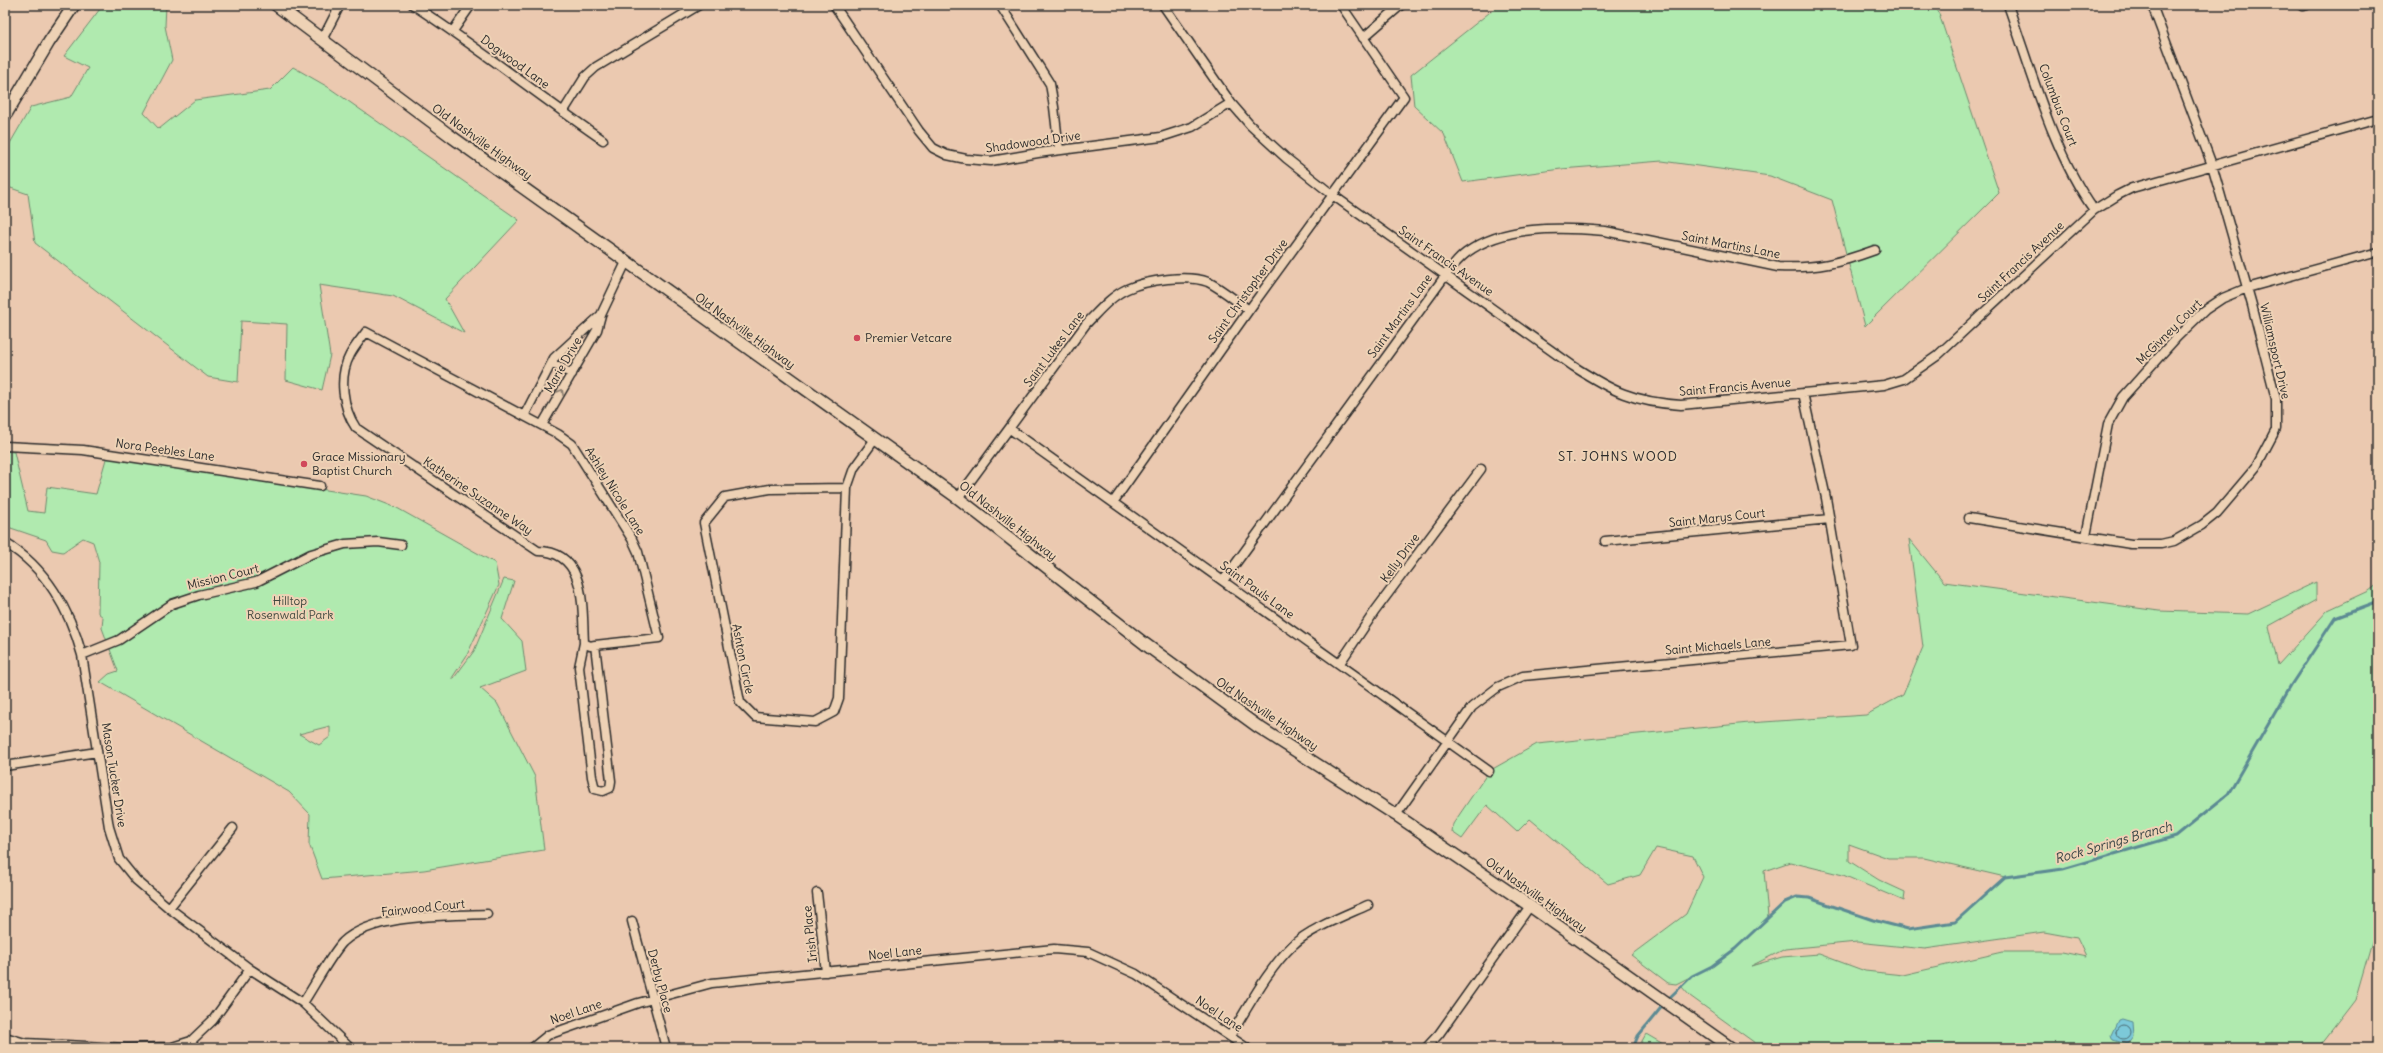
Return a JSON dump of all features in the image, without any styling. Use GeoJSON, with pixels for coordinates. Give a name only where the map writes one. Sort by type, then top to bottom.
{"type":"FeatureCollection","features":[{"type":"Feature","properties":{"kind":"main road"},"geometry":{"type":"LineString","coordinates":[[5,116],[49,42],[74,5]]}},
{"type":"Feature","properties":{"kind":"main road","name":"Old Nashville Highway"},"geometry":{"type":"LineString","coordinates":[[276,5],[452,138],[958,498],[1145,644],[1251,721],[1396,815],[1530,906],[1731,1048]]}},
{"type":"Feature","properties":{"kind":"street"},"geometry":{"type":"LineString","coordinates":[[322,40],[340,5]]}},
{"type":"Feature","properties":{"kind":"street","name":"Dogwood Lane"},"geometry":{"type":"LineString","coordinates":[[412,5],[453,31],[603,140]]}},
{"type":"Feature","properties":{"kind":"street"},"geometry":{"type":"LineString","coordinates":[[453,31],[471,5]]}},
{"type":"Feature","properties":{"kind":"street"},"geometry":{"type":"LineString","coordinates":[[563,112],[585,77],[596,67],[699,5]]}},
{"type":"Feature","properties":{"kind":"street","name":"Shadowood Drive"},"geometry":{"type":"LineString","coordinates":[[834,5],[919,131],[933,148],[947,155],[980,161],[1005,160],[1058,150],[1146,140],[1177,133],[1207,120],[1231,103]]}},
{"type":"Feature","properties":{"kind":"street"},"geometry":{"type":"LineString","coordinates":[[1000,5],[1050,84],[1054,107],[1058,150]]}},
{"type":"Feature","properties":{"kind":"street","name":"Saint Francis Avenue"},"geometry":{"type":"LineString","coordinates":[[1163,5],[1231,103],[1250,124],[1286,158],[1334,196],[1445,276],[1609,389],[1634,398],[1661,404],[1681,405],[1884,385],[1904,379],[1921,368],[2094,210],[2118,195],[2132,188],[2378,119]]}},
{"type":"Feature","properties":{"kind":"street"},"geometry":{"type":"LineString","coordinates":[[1341,5],[1363,38],[1401,5]]}},
{"type":"Feature","properties":{"kind":"street","name":"Columbus Court"},"geometry":{"type":"LineString","coordinates":[[2008,5],[2058,142],[2080,191],[2094,210]]}},
{"type":"Feature","properties":{"kind":"street","name":"Williamsport Drive"},"geometry":{"type":"LineString","coordinates":[[1969,518],[2132,544],[2161,544],[2174,541],[2202,525],[2217,513],[2256,467],[2276,430],[2276,399],[2248,288],[2212,165],[2152,5]]}},
{"type":"Feature","properties":{"kind":"street","name":"Saint Christopher Drive"},"geometry":{"type":"LineString","coordinates":[[1114,501],[1249,310],[1334,196],[1404,97],[1363,38]]}},
{"type":"Feature","properties":{"kind":"street","name":"Saint Martins Lane"},"geometry":{"type":"LineString","coordinates":[[1223,581],[1445,276],[1464,254],[1489,240],[1519,232],[1564,229],[1605,231],[1778,267],[1799,268],[1838,264],[1875,250]]}},
{"type":"Feature","properties":{"kind":"street","name":"McGivney Court"},"geometry":{"type":"LineString","coordinates":[[2086,536],[2108,424],[2123,397],[2177,337],[2205,310],[2223,298],[2248,288],[2378,252]]}},
{"type":"Feature","properties":{"kind":"street","name":"Marie Drive"},"geometry":{"type":"LineString","coordinates":[[542,425],[597,330],[601,316],[626,262]]}},
{"type":"Feature","properties":{"kind":"street","name":"Saint Lukes Lane"},"geometry":{"type":"LineString","coordinates":[[958,498],[1086,324],[1110,300],[1127,289],[1156,281],[1186,278],[1208,282],[1249,310]]}},
{"type":"Feature","properties":{"kind":"street","name":"Marie Drive"},"geometry":{"type":"LineString","coordinates":[[524,416],[552,363],[583,330],[601,316]]}},
{"type":"Feature","properties":{"kind":"street","name":"Katherine Suzanne Way"},"geometry":{"type":"LineString","coordinates":[[378,338],[366,332],[349,357],[343,387],[348,416],[356,428],[538,551],[549,551],[570,564],[580,585],[584,642]]}},
{"type":"Feature","properties":{"kind":"street","name":"Ashley Nicole Lane"},"geometry":{"type":"LineString","coordinates":[[378,338],[542,425],[572,444],[632,539],[638,552],[659,638],[596,645]]}},
{"type":"Feature","properties":{"kind":"street"},"geometry":{"type":"LineString","coordinates":[[552,363],[572,374]]}},
{"type":"Feature","properties":{"kind":"street","name":"Saint Michaels Lane"},"geometry":{"type":"LineString","coordinates":[[1396,815],[1472,707],[1498,687],[1523,676],[1851,645],[1830,519],[1803,393]]}},
{"type":"Feature","properties":{"kind":"street","name":"Saint Pauls Lane"},"geometry":{"type":"LineString","coordinates":[[1010,429],[1114,501],[1223,581],[1489,771]]}},
{"type":"Feature","properties":{"kind":"street","name":"Ashton Circle"},"geometry":{"type":"LineString","coordinates":[[848,488],[770,489],[725,497],[704,523],[740,702],[755,717],[815,722],[834,712],[839,698],[848,488],[854,468],[875,439]]}},
{"type":"Feature","properties":{"kind":"street","name":"Nora Peebles Lane"},"geometry":{"type":"LineString","coordinates":[[5,446],[83,450],[320,486]]}},
{"type":"Feature","properties":{"kind":"street","name":"Kelly Drive"},"geometry":{"type":"LineString","coordinates":[[1340,664],[1376,611],[1481,469]]}},
{"type":"Feature","properties":{"kind":"street","name":"Saint Marys Court"},"geometry":{"type":"LineString","coordinates":[[1605,541],[1830,519]]}},
{"type":"Feature","properties":{"kind":"street","name":"Mission Court"},"geometry":{"type":"LineString","coordinates":[[82,655],[119,640],[172,604],[199,595],[256,582],[311,554],[345,544],[378,542],[401,545]]}},
{"type":"Feature","properties":{"kind":"street","name":"Mason Tucker Drive"},"geometry":{"type":"LineString","coordinates":[[5,543],[22,553],[56,592],[77,636],[82,655],[109,828],[119,859],[136,880],[169,908],[250,969],[303,1003],[350,1048]]}},
{"type":"Feature","properties":{"kind":"street"},"geometry":{"type":"LineString","coordinates":[[584,642],[590,646],[596,645],[611,781],[610,788],[603,791],[595,789],[592,777],[579,667],[584,642]]}},
{"type":"Feature","properties":{"kind":"street"},"geometry":{"type":"LineString","coordinates":[[5,766],[97,752]]}},
{"type":"Feature","properties":{"kind":"street"},"geometry":{"type":"LineString","coordinates":[[169,908],[233,828]]}},
{"type":"Feature","properties":{"kind":"street","name":"Irish Place"},"geometry":{"type":"LineString","coordinates":[[817,894],[826,972]]}},
{"type":"Feature","properties":{"kind":"street"},"geometry":{"type":"LineString","coordinates":[[1230,1036],[1270,974],[1293,945],[1324,926],[1368,905]]}},
{"type":"Feature","properties":{"kind":"street"},"geometry":{"type":"LineString","coordinates":[[1426,1048],[1439,1034],[1530,906]]}},
{"type":"Feature","properties":{"kind":"street","name":"Fairwood Court"},"geometry":{"type":"LineString","coordinates":[[303,1003],[343,942],[362,930],[394,921],[488,914]]}},
{"type":"Feature","properties":{"kind":"street","name":"Derby Place"},"geometry":{"type":"LineString","coordinates":[[632,921],[666,1048]]}},
{"type":"Feature","properties":{"kind":"street","name":"Noel Lane"},"geometry":{"type":"LineString","coordinates":[[532,1048],[548,1035],[652,999],[712,983],[1005,953],[1054,950],[1088,952],[1136,974],[1247,1048]]}},
{"type":"Feature","properties":{"kind":"street"},"geometry":{"type":"LineString","coordinates":[[5,1036],[25,1043],[127,1048],[172,1047],[192,1044],[213,1020],[250,969]]}},
{"type":"Feature","properties":{"kind":"green space"},"geometry":{"type":"Polygon","coordinates":[[[103,5],[166,5],[165,26],[172,60],[144,113],[159,129],[195,100],[270,90],[293,67],[328,87],[519,220],[445,299],[464,333],[393,296],[319,285],[330,355],[322,390],[286,380],[287,324],[241,321],[238,382],[208,377],[35,243],[28,194],[5,186],[5,152],[31,107],[71,97],[88,68],[64,56],[103,5]]]}},
{"type":"Feature","properties":{"kind":"green space"},"geometry":{"type":"Polygon","coordinates":[[[1499,5],[1936,5],[1999,193],[1865,326],[1832,200],[1770,176],[1662,161],[1561,169],[1463,182],[1444,134],[1414,106],[1411,75],[1499,5]]]}},
{"type":"Feature","properties":{"kind":"green space","name":"Hilltop Rosenwald Park"},"geometry":{"type":"Polygon","coordinates":[[[5,451],[14,452],[28,511],[44,513],[47,487],[96,494],[106,459],[115,458],[366,496],[397,508],[495,563],[499,585],[467,655],[452,678],[454,678],[474,651],[504,579],[514,581],[502,619],[522,641],[526,671],[480,688],[497,703],[535,777],[544,850],[424,870],[322,879],[309,844],[310,814],[289,792],[100,682],[109,674],[118,671],[102,628],[103,617],[98,613],[99,562],[93,542],[83,538],[63,552],[52,550],[46,540],[5,526],[5,451]],[[330,726],[299,734],[319,745],[330,737],[330,726]]]}},
{"type":"Feature","properties":{"kind":"green space"},"geometry":{"type":"Polygon","coordinates":[[[1909,539],[1944,582],[2159,611],[2248,614],[2316,582],[2316,600],[2269,626],[2278,665],[2328,610],[2369,591],[2378,584],[2378,921],[2355,1000],[2318,1048],[2195,1048],[2175,1043],[2170,1048],[1762,1048],[1690,996],[1681,986],[1690,977],[1676,984],[1668,983],[1631,955],[1686,914],[1703,877],[1693,856],[1656,848],[1640,875],[1608,884],[1530,819],[1517,832],[1487,805],[1462,839],[1452,832],[1453,824],[1489,771],[1537,744],[1749,723],[1866,715],[1903,695],[1923,647],[1909,539]],[[1849,844],[1849,861],[1879,880],[1905,892],[1904,901],[1843,875],[1790,862],[1764,871],[1768,917],[1785,902],[1797,897],[1809,898],[1873,920],[1908,929],[1955,922],[2005,877],[1924,858],[1888,858],[1849,844]],[[2044,932],[1925,949],[1857,942],[1785,949],[1751,966],[1782,957],[1819,954],[1865,971],[1903,975],[2003,952],[2062,952],[2086,957],[2077,938],[2044,932]]]}},
{"type":"Feature","properties":{"kind":"green space"},"geometry":{"type":"Polygon","coordinates":[[[1646,1034],[1670,1048],[1638,1048],[1646,1034]]]}},
{"type":"Feature","properties":{"kind":"water"},"geometry":{"type":"Polygon","coordinates":[[[2122,1019],[2132,1022],[2133,1036],[2127,1044],[2113,1040],[2111,1035],[2118,1020],[2122,1019]]]}},
{"type":"Feature","properties":{"kind":"waterway","name":"Rock Springs Branch"},"geometry":{"type":"LineString","coordinates":[[1667,1000],[1692,976],[1712,966],[1735,949],[1785,902],[1797,897],[1809,898],[1873,920],[1908,929],[1955,922],[2005,877],[2063,869],[2176,836],[2228,794],[2291,685],[2335,618],[2378,602]]}},
{"type":"Feature","properties":{"kind":"waterway","name":"Rock Springs Branch"},"geometry":{"type":"LineString","coordinates":[[1633,1048],[1638,1036],[1664,1004]]}},
{"type":"Feature","properties":{"kind":"place","name":"Premier Vetcare"},"geometry":{"type":"Point","coordinates":[857,338]}},
{"type":"Feature","properties":{"kind":"place","name":"Grace Missionary Baptist Church"},"geometry":{"type":"Point","coordinates":[304,464]}},
{"type":"Feature","properties":{"kind":"district","name":"ST. JOHNS WOOD"},"geometry":{"type":"Point","coordinates":[1618,456]}}]}
